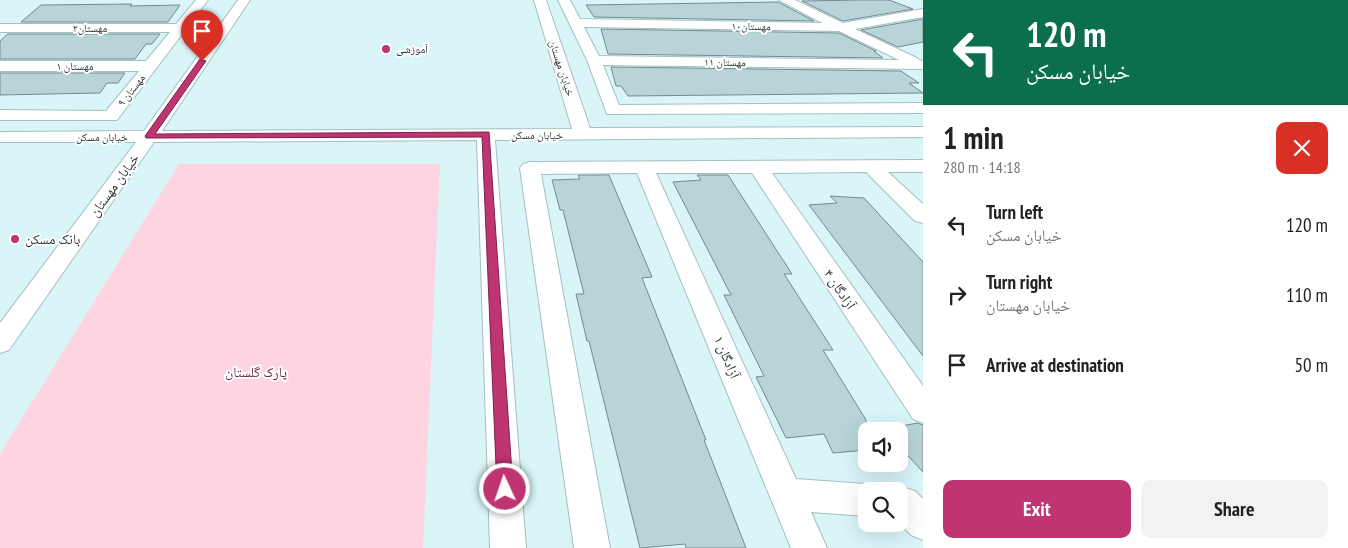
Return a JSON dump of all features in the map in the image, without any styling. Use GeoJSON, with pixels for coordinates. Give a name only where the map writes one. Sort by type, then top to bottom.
{"type":"FeatureCollection","features":[{"type":"Feature","properties":{"kind":"street"},"geometry":{"type":"LineString","coordinates":[[188,0],[202,0]]}},
{"type":"Feature","properties":{"kind":"street","name":"مهستان ۹"},"geometry":{"type":"LineString","coordinates":[[0,115],[111,116],[202,0]]}},
{"type":"Feature","properties":{"kind":"street","name":"خیابان مهستان"},"geometry":{"type":"LineString","coordinates":[[0,343],[244,0]]}},
{"type":"Feature","properties":{"kind":"street","name":"خیابان مهستان"},"geometry":{"type":"LineString","coordinates":[[540,0],[584,135]]}},
{"type":"Feature","properties":{"kind":"street"},"geometry":{"type":"LineString","coordinates":[[564,0],[594,60],[613,110],[923,108]]}},
{"type":"Feature","properties":{"kind":"street"},"geometry":{"type":"LineString","coordinates":[[785,0],[922,65]]}},
{"type":"Feature","properties":{"kind":"street","name":"مهستان۱۰"},"geometry":{"type":"LineString","coordinates":[[577,23],[841,28],[923,13]]}},
{"type":"Feature","properties":{"kind":"street","name":"مهستان۲"},"geometry":{"type":"LineString","coordinates":[[0,28],[181,28]]}},
{"type":"Feature","properties":{"kind":"street","name":"مهستان ۱۱"},"geometry":{"type":"LineString","coordinates":[[594,60],[922,65]]}},
{"type":"Feature","properties":{"kind":"street","name":"مهستان ۱"},"geometry":{"type":"LineString","coordinates":[[0,66],[149,66]]}},
{"type":"Feature","properties":{"kind":"street","name":"خیابان مسکن"},"geometry":{"type":"LineString","coordinates":[[0,137],[923,132]]}},
{"type":"Feature","properties":{"kind":"street"},"geometry":{"type":"LineString","coordinates":[[486,134],[508,548]]}},
{"type":"Feature","properties":{"kind":"street","name":"آزادگان ۱"},"geometry":{"type":"LineString","coordinates":[[644,166],[809,548]]}},
{"type":"Feature","properties":{"kind":"street"},"geometry":{"type":"LineString","coordinates":[[592,548],[530,168],[923,166]]}},
{"type":"Feature","properties":{"kind":"street","name":"آزادگان ۴"},"geometry":{"type":"LineString","coordinates":[[758,167],[922,410]]}},
{"type":"Feature","properties":{"kind":"street"},"geometry":{"type":"LineString","coordinates":[[872,167],[923,216]]}},
{"type":"Feature","properties":{"kind":"street"},"geometry":{"type":"LineString","coordinates":[[787,494],[858,499]]}},
{"type":"Feature","properties":{"kind":"street"},"geometry":{"type":"LineString","coordinates":[[908,507],[923,523]]}},
{"type":"Feature","properties":{"kind":"green space","name":"پارک گلستان"},"geometry":{"type":"Polygon","coordinates":[[[179,164],[440,164],[423,548],[0,548],[0,454],[179,164]]]}},
{"type":"Feature","properties":{"kind":"building"},"geometry":{"type":"Polygon","coordinates":[[[889,0],[913,9],[843,21],[802,1],[889,0]]]}},
{"type":"Feature","properties":{"kind":"building"},"geometry":{"type":"Polygon","coordinates":[[[778,2],[814,21],[594,17],[586,5],[778,2]]]}},
{"type":"Feature","properties":{"kind":"building"},"geometry":{"type":"Polygon","coordinates":[[[132,4],[130,6],[180,5],[168,22],[21,22],[41,5],[132,4]]]}},
{"type":"Feature","properties":{"kind":"building"},"geometry":{"type":"Polygon","coordinates":[[[923,19],[923,42],[898,47],[861,30],[923,19]]]}},
{"type":"Feature","properties":{"kind":"building"},"geometry":{"type":"Polygon","coordinates":[[[601,29],[839,33],[876,51],[874,51],[883,58],[608,54],[601,29]]]}},
{"type":"Feature","properties":{"kind":"building"},"geometry":{"type":"Polygon","coordinates":[[[8,34],[160,34],[152,44],[146,44],[135,59],[0,59],[0,41],[8,34]]]}},
{"type":"Feature","properties":{"kind":"building"},"geometry":{"type":"Polygon","coordinates":[[[611,67],[901,71],[919,83],[909,83],[923,93],[628,96],[621,86],[616,86],[611,67]]]}},
{"type":"Feature","properties":{"kind":"building"},"geometry":{"type":"Polygon","coordinates":[[[0,73],[125,73],[118,83],[107,83],[100,93],[0,95],[0,73]]]}},
{"type":"Feature","properties":{"kind":"building"},"geometry":{"type":"Polygon","coordinates":[[[578,175],[609,175],[652,277],[642,278],[746,548],[686,548],[685,544],[640,548],[576,294],[584,294],[563,210],[560,210],[552,180],[580,179],[578,175]]]}},
{"type":"Feature","properties":{"kind":"building"},"geometry":{"type":"Polygon","coordinates":[[[697,175],[728,175],[792,274],[784,274],[833,350],[823,350],[866,420],[866,422],[858,422],[858,451],[833,453],[824,434],[786,438],[756,377],[764,376],[724,295],[731,295],[673,182],[701,180],[697,175]]]}},
{"type":"Feature","properties":{"kind":"building"},"geometry":{"type":"Polygon","coordinates":[[[830,196],[864,198],[923,262],[923,356],[809,205],[837,203],[830,196]]]}},
{"type":"Feature","properties":{"kind":"building"},"geometry":{"type":"Polygon","coordinates":[[[918,423],[923,425],[923,472],[908,456],[908,425],[918,423]]]}},
{"type":"Feature","properties":{"kind":"place","name":"آموزشی"},"geometry":{"type":"Point","coordinates":[386,49]}},
{"type":"Feature","properties":{"kind":"place","name":"بانک مسکن"},"geometry":{"type":"Point","coordinates":[15,239]}},
{"type":"Feature","properties":{"kind":"route"},"geometry":{"type":"LineString","coordinates":[[202,61],[149,136],[486,134],[505,489]]}}]}
